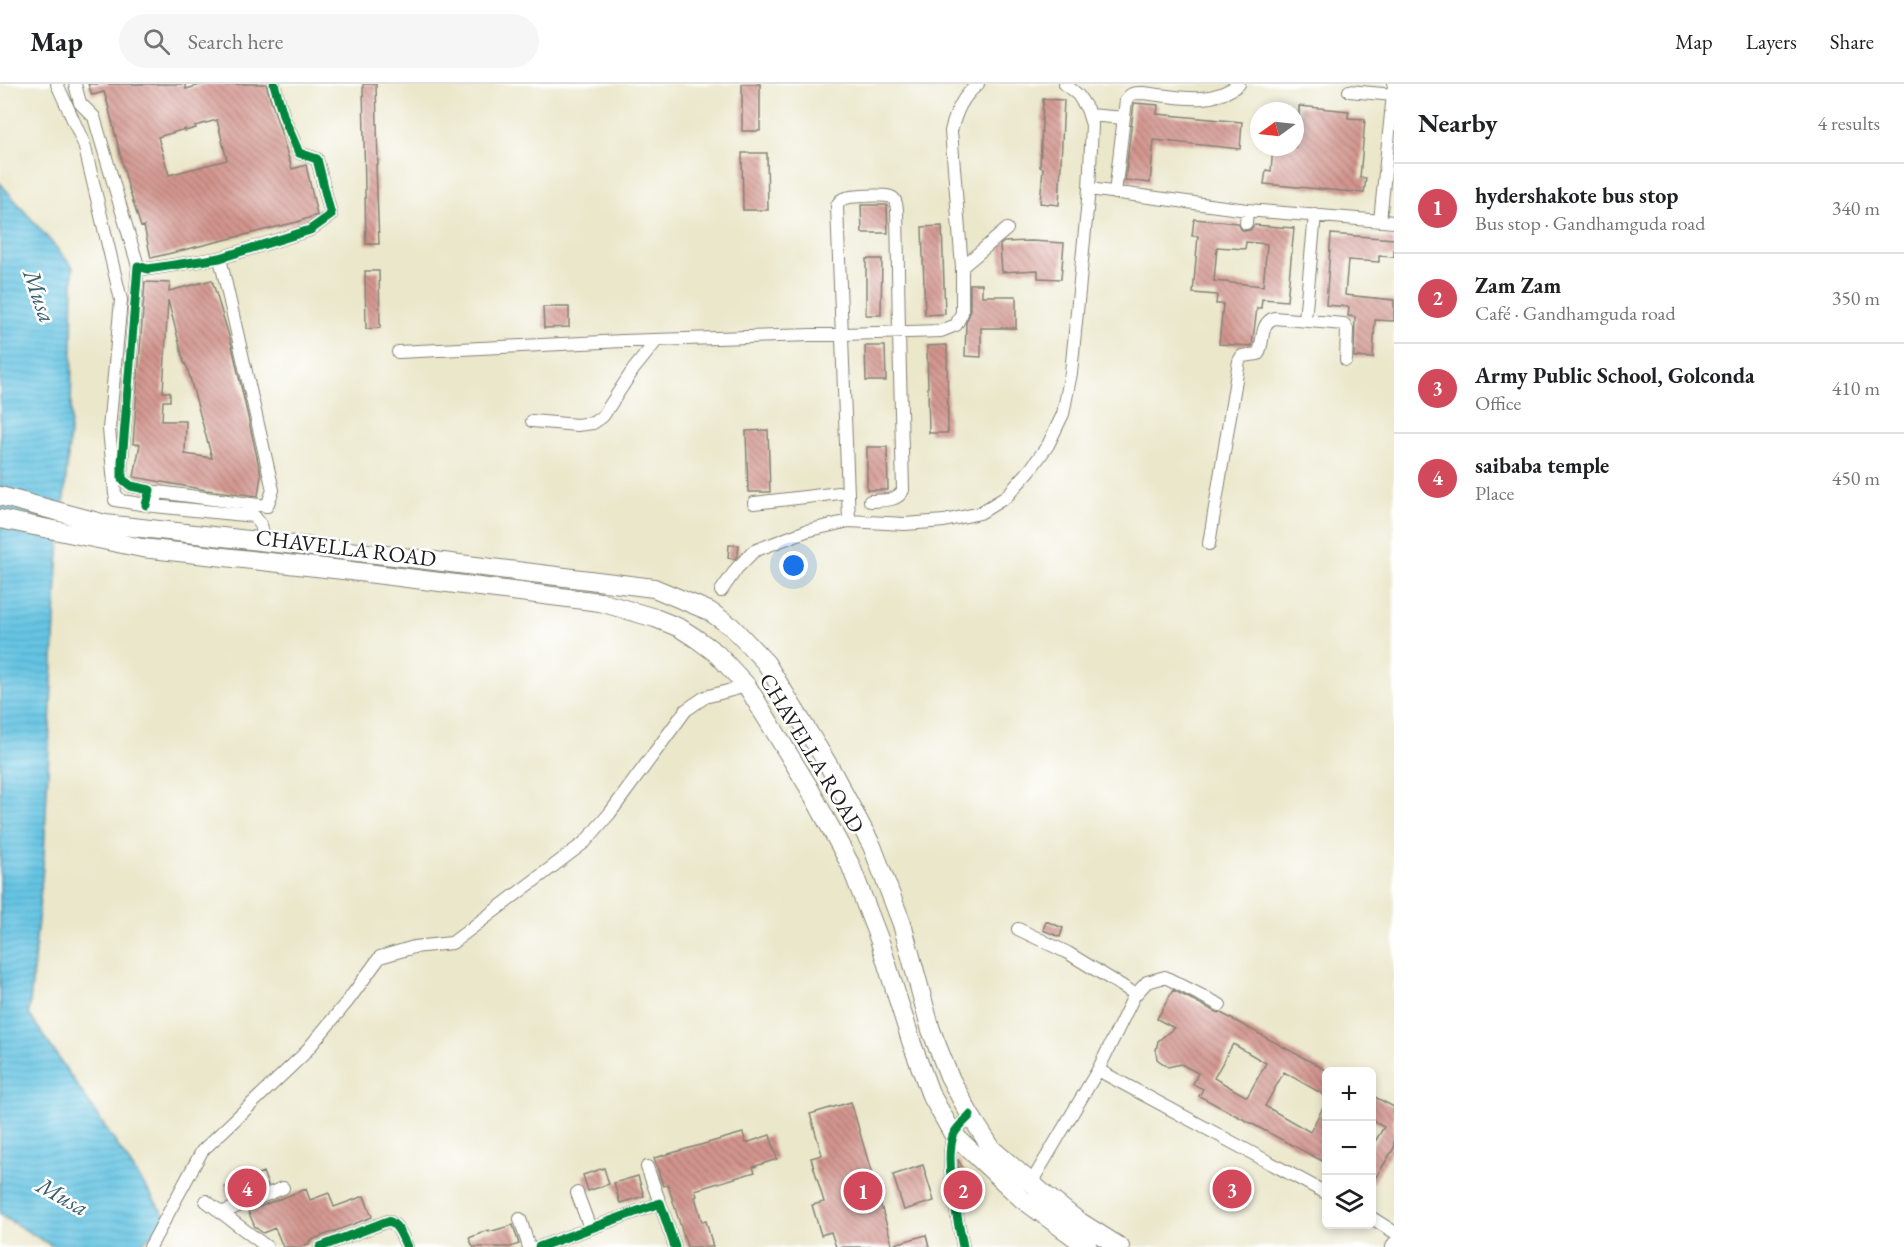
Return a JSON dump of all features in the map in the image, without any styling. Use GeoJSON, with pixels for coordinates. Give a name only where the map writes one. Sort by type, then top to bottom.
{"type":"FeatureCollection","features":[{"type":"Feature","properties":{"kind":"highway","name":"CHAVELLA ROAD"},"geometry":{"type":"LineString","coordinates":[[0,496],[105,524],[654,588],[708,611],[732,627],[766,663],[829,766],[872,846],[902,924],[932,1030],[949,1077],[970,1115],[992,1149],[1077,1220],[1119,1247]]}},
{"type":"Feature","properties":{"kind":"highway","name":"CHAVELLA ROAD"},"geometry":{"type":"LineString","coordinates":[[0,519],[142,548],[600,602],[680,628],[716,653],[747,686],[808,786],[850,864],[879,939],[930,1093],[953,1134],[1022,1199],[1088,1247]]}},
{"type":"Feature","properties":{"kind":"street"},"geometry":{"type":"LineString","coordinates":[[57,84],[84,144],[121,300],[109,429],[114,494],[125,502]]}},
{"type":"Feature","properties":{"kind":"street"},"geometry":{"type":"LineString","coordinates":[[75,84],[80,103],[94,117],[138,266],[122,479],[130,486],[154,491],[267,506],[273,490],[220,258]]}},
{"type":"Feature","properties":{"kind":"street"},"geometry":{"type":"LineString","coordinates":[[138,266],[148,269],[220,258],[310,230],[331,216],[317,159],[299,153],[284,118],[274,84]]}},
{"type":"Feature","properties":{"kind":"street"},"geometry":{"type":"LineString","coordinates":[[398,352],[657,340],[941,331],[956,325],[962,313],[962,267],[951,131],[956,110],[978,84]]}},
{"type":"Feature","properties":{"kind":"street"},"geometry":{"type":"LineString","coordinates":[[721,591],[737,568],[754,551],[806,531],[849,521],[915,523],[944,521],[980,513],[1006,497],[1048,445],[1064,414],[1071,373],[1089,189],[1092,125],[1087,109],[1078,95],[1065,84]]}},
{"type":"Feature","properties":{"kind":"street"},"geometry":{"type":"LineString","coordinates":[[1115,193],[1125,100],[1129,95],[1135,93],[1202,100],[1220,95],[1239,84]]}},
{"type":"Feature","properties":{"kind":"street"},"geometry":{"type":"LineString","coordinates":[[1349,91],[1394,91],[1380,221]]}},
{"type":"Feature","properties":{"kind":"street"},"geometry":{"type":"LineString","coordinates":[[1089,115],[1124,118]]}},
{"type":"Feature","properties":{"kind":"street"},"geometry":{"type":"LineString","coordinates":[[1089,189],[1247,210],[1394,222]]}},
{"type":"Feature","properties":{"kind":"street"},"geometry":{"type":"LineString","coordinates":[[849,521],[837,206],[847,197],[886,196],[893,197],[896,202],[903,490],[897,497],[889,500],[870,501]]}},
{"type":"Feature","properties":{"kind":"street"},"geometry":{"type":"LineString","coordinates":[[1246,223],[1247,210]]}},
{"type":"Feature","properties":{"kind":"street"},"geometry":{"type":"LineString","coordinates":[[1305,319],[1314,215]]}},
{"type":"Feature","properties":{"kind":"street"},"geometry":{"type":"LineString","coordinates":[[962,267],[1007,229]]}},
{"type":"Feature","properties":{"kind":"street"},"geometry":{"type":"LineString","coordinates":[[1209,544],[1239,361],[1242,356],[1258,354],[1262,348],[1265,325],[1274,318],[1344,324],[1347,329],[1346,360]]}},
{"type":"Feature","properties":{"kind":"street"},"geometry":{"type":"LineString","coordinates":[[532,421],[577,425],[593,423],[603,416],[633,370],[657,340]]}},
{"type":"Feature","properties":{"kind":"street"},"geometry":{"type":"LineString","coordinates":[[125,502],[130,486]]}},
{"type":"Feature","properties":{"kind":"street"},"geometry":{"type":"LineString","coordinates":[[150,506],[154,491]]}},
{"type":"Feature","properties":{"kind":"street"},"geometry":{"type":"LineString","coordinates":[[754,503],[848,492]]}},
{"type":"Feature","properties":{"kind":"street"},"geometry":{"type":"LineString","coordinates":[[107,498],[150,506],[254,516],[261,525],[265,542]]}},
{"type":"Feature","properties":{"kind":"street"},"geometry":{"type":"LineString","coordinates":[[150,1247],[202,1151],[303,1055],[347,1002],[380,957],[414,947],[452,943],[585,842],[610,813],[686,710],[705,697],[747,686]]}},
{"type":"Feature","properties":{"kind":"street"},"geometry":{"type":"LineString","coordinates":[[1018,929],[1068,954],[1132,992],[1134,996]]}},
{"type":"Feature","properties":{"kind":"street"},"geometry":{"type":"LineString","coordinates":[[1031,1183],[1098,1070],[1134,996],[1147,982],[1165,977],[1220,1005]]}},
{"type":"Feature","properties":{"kind":"street"},"geometry":{"type":"LineString","coordinates":[[1098,1070],[1322,1191]]}},
{"type":"Feature","properties":{"kind":"street"},"geometry":{"type":"LineString","coordinates":[[963,1247],[952,1182],[950,1150],[953,1134],[970,1115]]}},
{"type":"Feature","properties":{"kind":"street"},"geometry":{"type":"LineString","coordinates":[[647,1167],[675,1247]]}},
{"type":"Feature","properties":{"kind":"street"},"geometry":{"type":"LineString","coordinates":[[221,1213],[283,1188]]}},
{"type":"Feature","properties":{"kind":"street"},"geometry":{"type":"LineString","coordinates":[[577,1193],[590,1228]]}},
{"type":"Feature","properties":{"kind":"street"},"geometry":{"type":"LineString","coordinates":[[206,1201],[267,1247]]}},
{"type":"Feature","properties":{"kind":"street"},"geometry":{"type":"LineString","coordinates":[[539,1247],[660,1203]]}},
{"type":"Feature","properties":{"kind":"street"},"geometry":{"type":"LineString","coordinates":[[520,1219],[529,1247]]}},
{"type":"Feature","properties":{"kind":"street"},"geometry":{"type":"LineString","coordinates":[[320,1247],[388,1221],[397,1227],[407,1247]]}},
{"type":"Feature","properties":{"kind":"street"},"geometry":{"type":"LineString","coordinates":[[1376,1221],[1394,1232]]}},
{"type":"Feature","properties":{"kind":"street"},"geometry":{"type":"LineString","coordinates":[[1392,1247],[1394,1243]]}},
{"type":"Feature","properties":{"kind":"water","name":"Musa"},"geometry":{"type":"Polygon","coordinates":[[[0,183],[73,267],[71,421],[57,576],[44,856],[29,1014],[169,1222],[136,1247],[54,1247],[0,1215],[0,183]]]}},
{"type":"Feature","properties":{"kind":"building"},"geometry":{"type":"Polygon","coordinates":[[[88,84],[185,84],[186,89],[204,84],[266,84],[292,169],[306,165],[317,215],[151,258],[144,226],[141,227],[128,186],[104,92],[92,95],[88,84]],[[217,120],[195,126],[196,128],[158,137],[169,175],[227,160],[217,120]]]}},
{"type":"Feature","properties":{"kind":"building"},"geometry":{"type":"Polygon","coordinates":[[[363,84],[376,84],[379,244],[366,244],[363,84]]]}},
{"type":"Feature","properties":{"kind":"building"},"geometry":{"type":"Polygon","coordinates":[[[742,84],[760,84],[760,131],[742,131],[742,84]]]}},
{"type":"Feature","properties":{"kind":"building"},"geometry":{"type":"Polygon","coordinates":[[[1043,99],[1064,100],[1059,205],[1040,203],[1043,168],[1040,167],[1043,99]]]}},
{"type":"Feature","properties":{"kind":"building"},"geometry":{"type":"Polygon","coordinates":[[[1134,103],[1158,105],[1157,114],[1242,122],[1240,149],[1154,140],[1150,183],[1125,180],[1134,103]]]}},
{"type":"Feature","properties":{"kind":"building"},"geometry":{"type":"Polygon","coordinates":[[[1304,106],[1349,111],[1348,118],[1365,119],[1360,178],[1366,178],[1364,193],[1264,184],[1266,170],[1271,171],[1272,156],[1304,156],[1304,106]]]}},
{"type":"Feature","properties":{"kind":"building"},"geometry":{"type":"Polygon","coordinates":[[[742,153],[767,153],[768,210],[743,210],[742,153]]]}},
{"type":"Feature","properties":{"kind":"building"},"geometry":{"type":"Polygon","coordinates":[[[861,205],[887,205],[888,233],[862,233],[861,205]]]}},
{"type":"Feature","properties":{"kind":"building"},"geometry":{"type":"Polygon","coordinates":[[[1194,219],[1238,223],[1245,231],[1250,230],[1254,225],[1294,228],[1287,301],[1262,299],[1261,308],[1257,308],[1252,346],[1219,344],[1223,304],[1216,304],[1217,295],[1193,293],[1198,236],[1192,236],[1194,219]],[[1246,242],[1245,249],[1217,247],[1214,281],[1263,286],[1267,244],[1246,242]]]}},
{"type":"Feature","properties":{"kind":"building"},"geometry":{"type":"Polygon","coordinates":[[[942,226],[945,314],[925,315],[922,227],[942,226]]]}},
{"type":"Feature","properties":{"kind":"building"},"geometry":{"type":"Polygon","coordinates":[[[1331,234],[1394,239],[1394,257],[1379,256],[1379,262],[1348,260],[1345,295],[1394,300],[1394,321],[1375,320],[1373,358],[1354,357],[1355,317],[1348,316],[1349,307],[1326,305],[1331,234]]]}},
{"type":"Feature","properties":{"kind":"building"},"geometry":{"type":"Polygon","coordinates":[[[1004,242],[1064,243],[1061,279],[1038,278],[1038,270],[1002,272],[1000,245],[1004,242]]]}},
{"type":"Feature","properties":{"kind":"building"},"geometry":{"type":"Polygon","coordinates":[[[866,259],[882,259],[881,315],[866,315],[866,259]]]}},
{"type":"Feature","properties":{"kind":"building"},"geometry":{"type":"Polygon","coordinates":[[[365,271],[379,271],[380,328],[366,329],[365,271]]]}},
{"type":"Feature","properties":{"kind":"building"},"geometry":{"type":"Polygon","coordinates":[[[212,280],[232,346],[261,475],[258,496],[206,490],[134,477],[140,444],[133,444],[145,282],[170,283],[169,291],[212,280]],[[168,300],[163,392],[170,392],[170,401],[163,401],[162,421],[186,421],[185,454],[212,458],[187,367],[168,300]]]}},
{"type":"Feature","properties":{"kind":"building"},"geometry":{"type":"Polygon","coordinates":[[[970,284],[982,284],[982,296],[1016,296],[1016,328],[981,328],[981,357],[965,356],[966,323],[970,313],[970,284]]]}},
{"type":"Feature","properties":{"kind":"building"},"geometry":{"type":"Polygon","coordinates":[[[543,307],[569,307],[569,327],[544,328],[543,307]]]}},
{"type":"Feature","properties":{"kind":"building"},"geometry":{"type":"Polygon","coordinates":[[[947,345],[948,433],[929,433],[927,346],[947,345]]]}},
{"type":"Feature","properties":{"kind":"building"},"geometry":{"type":"Polygon","coordinates":[[[865,346],[885,346],[886,381],[866,381],[865,346]]]}},
{"type":"Feature","properties":{"kind":"building"},"geometry":{"type":"Polygon","coordinates":[[[768,430],[770,492],[748,492],[746,431],[768,430]]]}},
{"type":"Feature","properties":{"kind":"building"},"geometry":{"type":"Polygon","coordinates":[[[867,447],[887,447],[888,490],[867,490],[867,447]]]}},
{"type":"Feature","properties":{"kind":"building"},"geometry":{"type":"Polygon","coordinates":[[[729,545],[739,545],[735,559],[728,558],[729,545]]]}},
{"type":"Feature","properties":{"kind":"building"},"geometry":{"type":"Polygon","coordinates":[[[1046,921],[1063,928],[1060,937],[1043,930],[1046,921]]]}},
{"type":"Feature","properties":{"kind":"building"},"geometry":{"type":"Polygon","coordinates":[[[1173,990],[1221,1013],[1322,1068],[1322,1094],[1284,1072],[1265,1106],[1310,1132],[1322,1110],[1322,1161],[1199,1096],[1203,1089],[1193,1084],[1198,1073],[1181,1064],[1168,1067],[1157,1059],[1158,1041],[1174,1028],[1157,1019],[1173,990]],[[1233,1044],[1214,1078],[1247,1097],[1266,1063],[1233,1044]]]}},
{"type":"Feature","properties":{"kind":"building"},"geometry":{"type":"Polygon","coordinates":[[[1376,1098],[1394,1107],[1394,1148],[1376,1177],[1376,1140],[1384,1127],[1376,1123],[1376,1098]]]}},
{"type":"Feature","properties":{"kind":"building"},"geometry":{"type":"Polygon","coordinates":[[[851,1102],[893,1247],[836,1247],[831,1232],[821,1235],[812,1205],[824,1202],[811,1158],[822,1155],[810,1114],[851,1102]]]}},
{"type":"Feature","properties":{"kind":"building"},"geometry":{"type":"Polygon","coordinates":[[[743,1133],[746,1143],[770,1135],[777,1159],[753,1167],[755,1172],[695,1190],[702,1222],[706,1221],[713,1247],[687,1247],[668,1185],[663,1186],[654,1158],[743,1133]]]}},
{"type":"Feature","properties":{"kind":"building"},"geometry":{"type":"Polygon","coordinates":[[[958,1159],[974,1190],[962,1197],[959,1175],[958,1159]]]}},
{"type":"Feature","properties":{"kind":"building"},"geometry":{"type":"Polygon","coordinates":[[[923,1165],[934,1201],[904,1210],[893,1175],[923,1165]]]}},
{"type":"Feature","properties":{"kind":"building"},"geometry":{"type":"Polygon","coordinates":[[[604,1168],[609,1184],[588,1191],[583,1175],[604,1168]]]}},
{"type":"Feature","properties":{"kind":"building"},"geometry":{"type":"Polygon","coordinates":[[[263,1172],[268,1185],[230,1201],[225,1187],[263,1172]]]}},
{"type":"Feature","properties":{"kind":"building"},"geometry":{"type":"Polygon","coordinates":[[[638,1176],[644,1196],[620,1203],[614,1183],[638,1176]]]}},
{"type":"Feature","properties":{"kind":"building"},"geometry":{"type":"Polygon","coordinates":[[[306,1189],[310,1200],[329,1193],[334,1207],[364,1196],[372,1217],[309,1241],[310,1243],[300,1247],[283,1247],[275,1228],[263,1233],[255,1227],[248,1211],[306,1189]]]}},
{"type":"Feature","properties":{"kind":"building"},"geometry":{"type":"Polygon","coordinates":[[[513,1225],[519,1244],[510,1247],[473,1247],[469,1238],[489,1230],[489,1232],[513,1225]]]}},
{"type":"Feature","properties":{"kind":"building"},"geometry":{"type":"Polygon","coordinates":[[[926,1235],[929,1247],[896,1247],[895,1244],[926,1235]]]}},
{"type":"Feature","properties":{"kind":"cycle path"},"geometry":{"type":"LineString","coordinates":[[146,505],[150,490],[131,486],[122,479],[138,266],[148,269],[220,258],[310,230],[331,215],[317,159],[299,153],[284,118],[274,84]]}},
{"type":"Feature","properties":{"kind":"cycle path"},"geometry":{"type":"LineString","coordinates":[[963,1247],[950,1161],[954,1133],[970,1115]]}},
{"type":"Feature","properties":{"kind":"cycle path"},"geometry":{"type":"LineString","coordinates":[[539,1247],[660,1203],[675,1247]]}},
{"type":"Feature","properties":{"kind":"cycle path"},"geometry":{"type":"LineString","coordinates":[[320,1247],[388,1221],[398,1228],[407,1247]]}},
{"type":"Feature","properties":{"kind":"place","name":"saibaba temple"},"geometry":{"type":"Point","coordinates":[247,1188]}},
{"type":"Feature","properties":{"kind":"place","name":"Army Public School, Golconda"},"geometry":{"type":"Point","coordinates":[1232,1189]}},
{"type":"Feature","properties":{"kind":"place","name":"Zam Zam"},"geometry":{"type":"Point","coordinates":[963,1190]}},
{"type":"Feature","properties":{"kind":"place","name":"hydershakote bus stop"},"geometry":{"type":"Point","coordinates":[863,1191]}}]}
